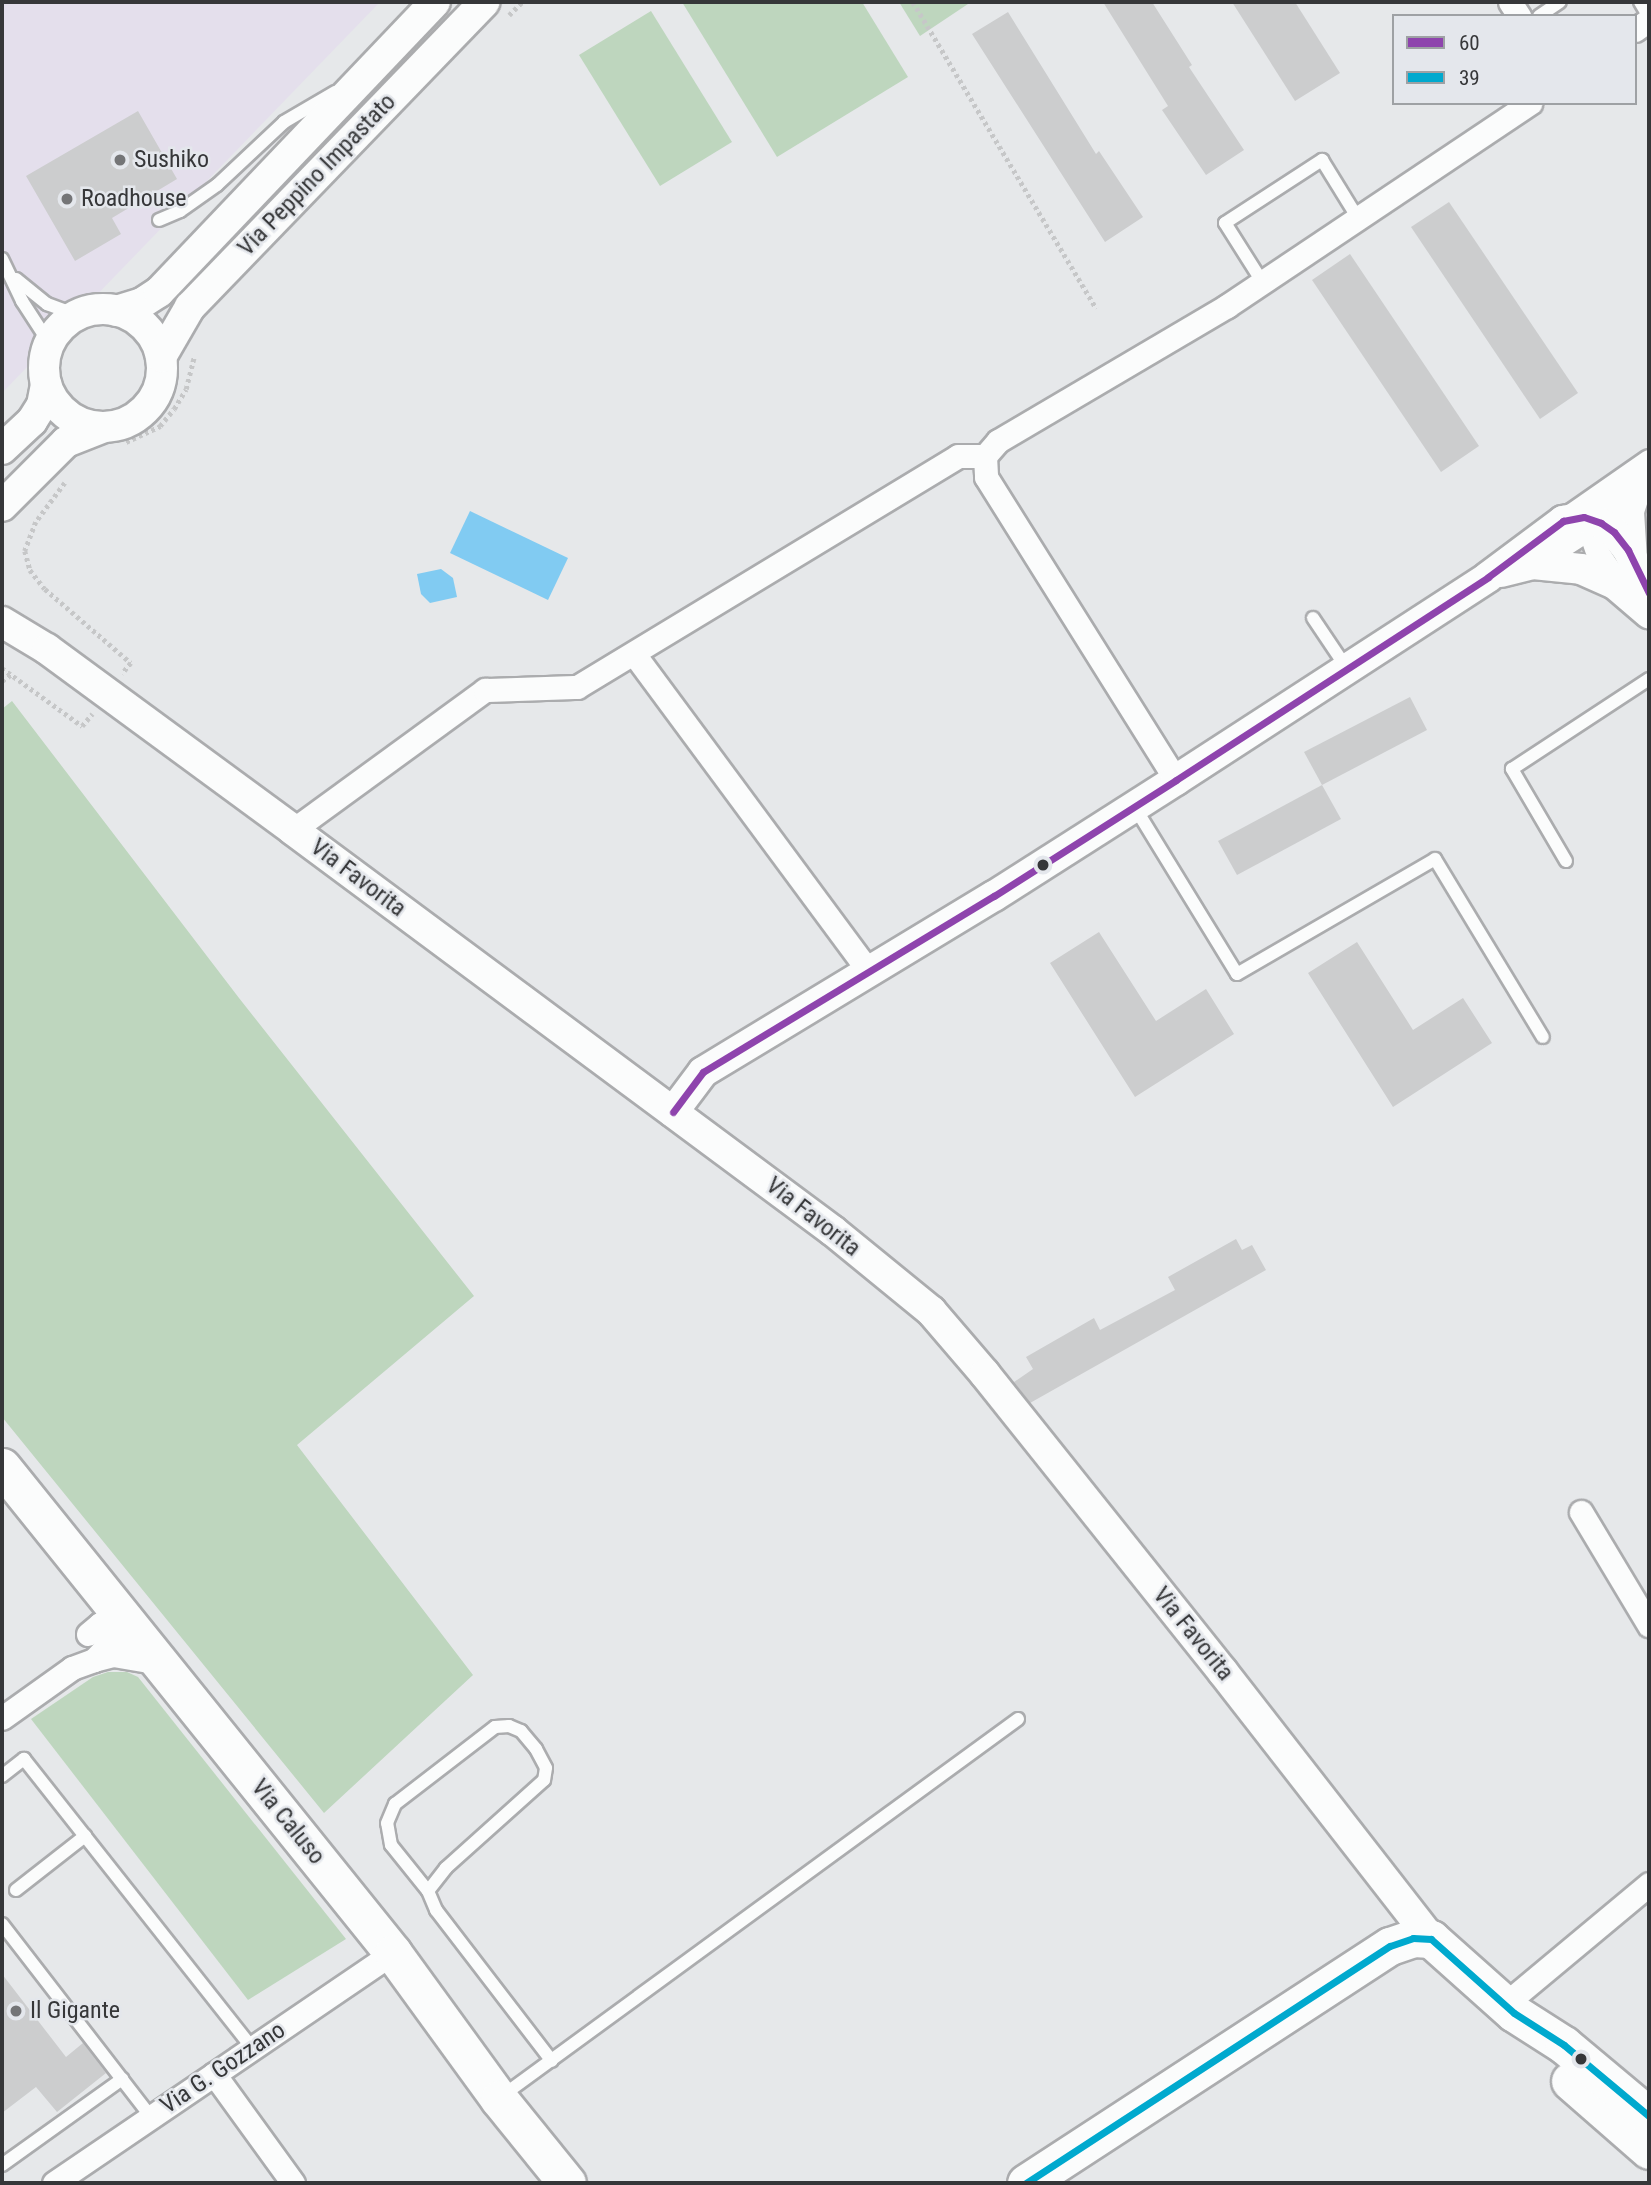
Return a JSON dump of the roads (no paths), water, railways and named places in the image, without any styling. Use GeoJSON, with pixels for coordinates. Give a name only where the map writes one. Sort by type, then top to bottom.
{"type":"FeatureCollection","features":[{"type":"Feature","properties":{"kind":"main road","name":"Via Caluso"},"geometry":{"type":"LineString","coordinates":[[2,1466],[393,1954],[499,2099],[567,2183]]}},
{"type":"Feature","properties":{"kind":"main road"},"geometry":{"type":"LineString","coordinates":[[1026,2183],[1390,1946],[1413,1938],[1431,1938],[1509,2009],[1563,2075],[1649,2150]]}},
{"type":"Feature","properties":{"kind":"main road"},"geometry":{"type":"LineString","coordinates":[[1509,2009],[1564,2045],[1649,2116]]}},
{"type":"Feature","properties":{"kind":"street","name":"Via Peppino Impastato"},"geometry":{"type":"LineString","coordinates":[[117,311],[142,303],[159,292],[435,2]]}},
{"type":"Feature","properties":{"kind":"street","name":"Via Peppino Impastato"},"geometry":{"type":"LineString","coordinates":[[161,357],[190,307],[494,12]]}},
{"type":"Feature","properties":{"kind":"street"},"geometry":{"type":"LineString","coordinates":[[1176,780],[986,477],[985,456],[998,441],[1263,283],[1527,105]]}},
{"type":"Feature","properties":{"kind":"street"},"geometry":{"type":"LineString","coordinates":[[2,449],[32,421],[42,405],[46,384],[46,353],[58,330],[78,315],[90,310],[117,311],[143,324],[155,339],[161,357],[162,377],[155,397],[142,413],[124,423],[66,442],[2,506]]}},
{"type":"Feature","properties":{"kind":"street"},"geometry":{"type":"LineString","coordinates":[[46,384],[54,401],[67,415],[100,432]]}},
{"type":"Feature","properties":{"kind":"street"},"geometry":{"type":"LineString","coordinates":[[2,488],[62,431],[100,432]]}},
{"type":"Feature","properties":{"kind":"street"},"geometry":{"type":"LineString","coordinates":[[293,830],[485,690],[577,687],[958,456],[985,456]]}},
{"type":"Feature","properties":{"kind":"street"},"geometry":{"type":"LineString","coordinates":[[1534,564],[1649,461]]}},
{"type":"Feature","properties":{"kind":"street"},"geometry":{"type":"LineString","coordinates":[[673,1112],[703,1072],[869,972],[1176,780],[1488,577],[1644,483]]}},
{"type":"Feature","properties":{"kind":"street"},"geometry":{"type":"LineString","coordinates":[[1636,582],[1631,534],[1632,511],[1644,483]]}},
{"type":"Feature","properties":{"kind":"street"},"geometry":{"type":"LineString","coordinates":[[1587,518],[1614,532],[1649,613]]}},
{"type":"Feature","properties":{"kind":"street"},"geometry":{"type":"LineString","coordinates":[[1488,577],[1534,564],[1581,569],[1636,582]]}},
{"type":"Feature","properties":{"kind":"street","name":"Via Favorita"},"geometry":{"type":"LineString","coordinates":[[2,604],[26,624],[47,649]]}},
{"type":"Feature","properties":{"kind":"street","name":"Via Favorita"},"geometry":{"type":"LineString","coordinates":[[2,622],[47,649],[293,830],[833,1231],[931,1311],[985,1374],[1189,1629],[1431,1938]]}},
{"type":"Feature","properties":{"kind":"street"},"geometry":{"type":"LineString","coordinates":[[634,654],[869,972]]}},
{"type":"Feature","properties":{"kind":"street"},"geometry":{"type":"LineString","coordinates":[[1581,1513],[1649,1625]]}},
{"type":"Feature","properties":{"kind":"street"},"geometry":{"type":"LineString","coordinates":[[72,1668],[88,1634],[96,1584]]}},
{"type":"Feature","properties":{"kind":"street"},"geometry":{"type":"LineString","coordinates":[[88,1634],[100,1624],[122,1617]]}},
{"type":"Feature","properties":{"kind":"street"},"geometry":{"type":"LineString","coordinates":[[94,1660],[113,1640],[122,1617]]}},
{"type":"Feature","properties":{"kind":"street"},"geometry":{"type":"LineString","coordinates":[[2,1718],[72,1668],[94,1660],[113,1656],[161,1663]]}},
{"type":"Feature","properties":{"kind":"street"},"geometry":{"type":"LineString","coordinates":[[1509,2009],[1649,1884]]}},
{"type":"Feature","properties":{"kind":"street","name":"Via G. Gozzano"},"geometry":{"type":"LineString","coordinates":[[54,2183],[393,1954]]}},
{"type":"Feature","properties":{"kind":"street"},"geometry":{"type":"LineString","coordinates":[[214,2074],[293,2183]]}},
{"type":"Feature","properties":{"kind":"lane"},"geometry":{"type":"LineString","coordinates":[[1542,14],[1560,2]]}},
{"type":"Feature","properties":{"kind":"lane"},"geometry":{"type":"LineString","coordinates":[[1640,2],[1649,18]]}},
{"type":"Feature","properties":{"kind":"lane"},"geometry":{"type":"LineString","coordinates":[[159,220],[180,211],[217,185],[284,122],[363,77]]}},
{"type":"Feature","properties":{"kind":"lane"},"geometry":{"type":"LineString","coordinates":[[1263,283],[1225,223],[1322,160],[1359,220]]}},
{"type":"Feature","properties":{"kind":"lane"},"geometry":{"type":"LineString","coordinates":[[2,259],[13,276],[22,302],[44,335],[46,353]]}},
{"type":"Feature","properties":{"kind":"lane"},"geometry":{"type":"LineString","coordinates":[[13,276],[47,304],[78,315]]}},
{"type":"Feature","properties":{"kind":"lane"},"geometry":{"type":"LineString","coordinates":[[1313,618],[1348,670]]}},
{"type":"Feature","properties":{"kind":"lane"},"geometry":{"type":"LineString","coordinates":[[1566,861],[1512,769],[1649,679]]}},
{"type":"Feature","properties":{"kind":"lane"},"geometry":{"type":"LineString","coordinates":[[1134,806],[1237,974],[1435,859],[1543,1037]]}},
{"type":"Feature","properties":{"kind":"lane"},"geometry":{"type":"LineString","coordinates":[[499,2099],[864,1829],[1018,1719]]}},
{"type":"Feature","properties":{"kind":"lane"},"geometry":{"type":"LineString","coordinates":[[428,1891],[446,1868],[544,1780],[546,1768],[536,1749],[521,1731],[509,1726],[495,1727],[395,1804],[387,1823],[391,1845],[428,1891],[436,1910],[552,2061]]}},
{"type":"Feature","properties":{"kind":"lane"},"geometry":{"type":"LineString","coordinates":[[2,1776],[24,1759],[253,2048]]}},
{"type":"Feature","properties":{"kind":"lane"},"geometry":{"type":"LineString","coordinates":[[16,1890],[85,1836]]}},
{"type":"Feature","properties":{"kind":"lane"},"geometry":{"type":"LineString","coordinates":[[2,1924],[152,2117]]}},
{"type":"Feature","properties":{"kind":"lane"},"geometry":{"type":"LineString","coordinates":[[2,2165],[122,2079]]}},
{"type":"Feature","properties":{"kind":"water"},"geometry":{"type":"Polygon","coordinates":[[[470,511],[568,558],[548,600],[450,553],[470,511]]]}},
{"type":"Feature","properties":{"kind":"water"},"geometry":{"type":"Polygon","coordinates":[[[441,569],[453,578],[457,597],[430,603],[421,594],[417,574],[441,569]]]}},
{"type":"Feature","properties":{"kind":"place","name":"Sushiko"},"geometry":{"type":"Point","coordinates":[120,160]}},
{"type":"Feature","properties":{"kind":"place","name":"Roadhouse"},"geometry":{"type":"Point","coordinates":[67,199]}},
{"type":"Feature","properties":{"kind":"place","name":"Il Gigante"},"geometry":{"type":"Point","coordinates":[16,2011]}}]}
